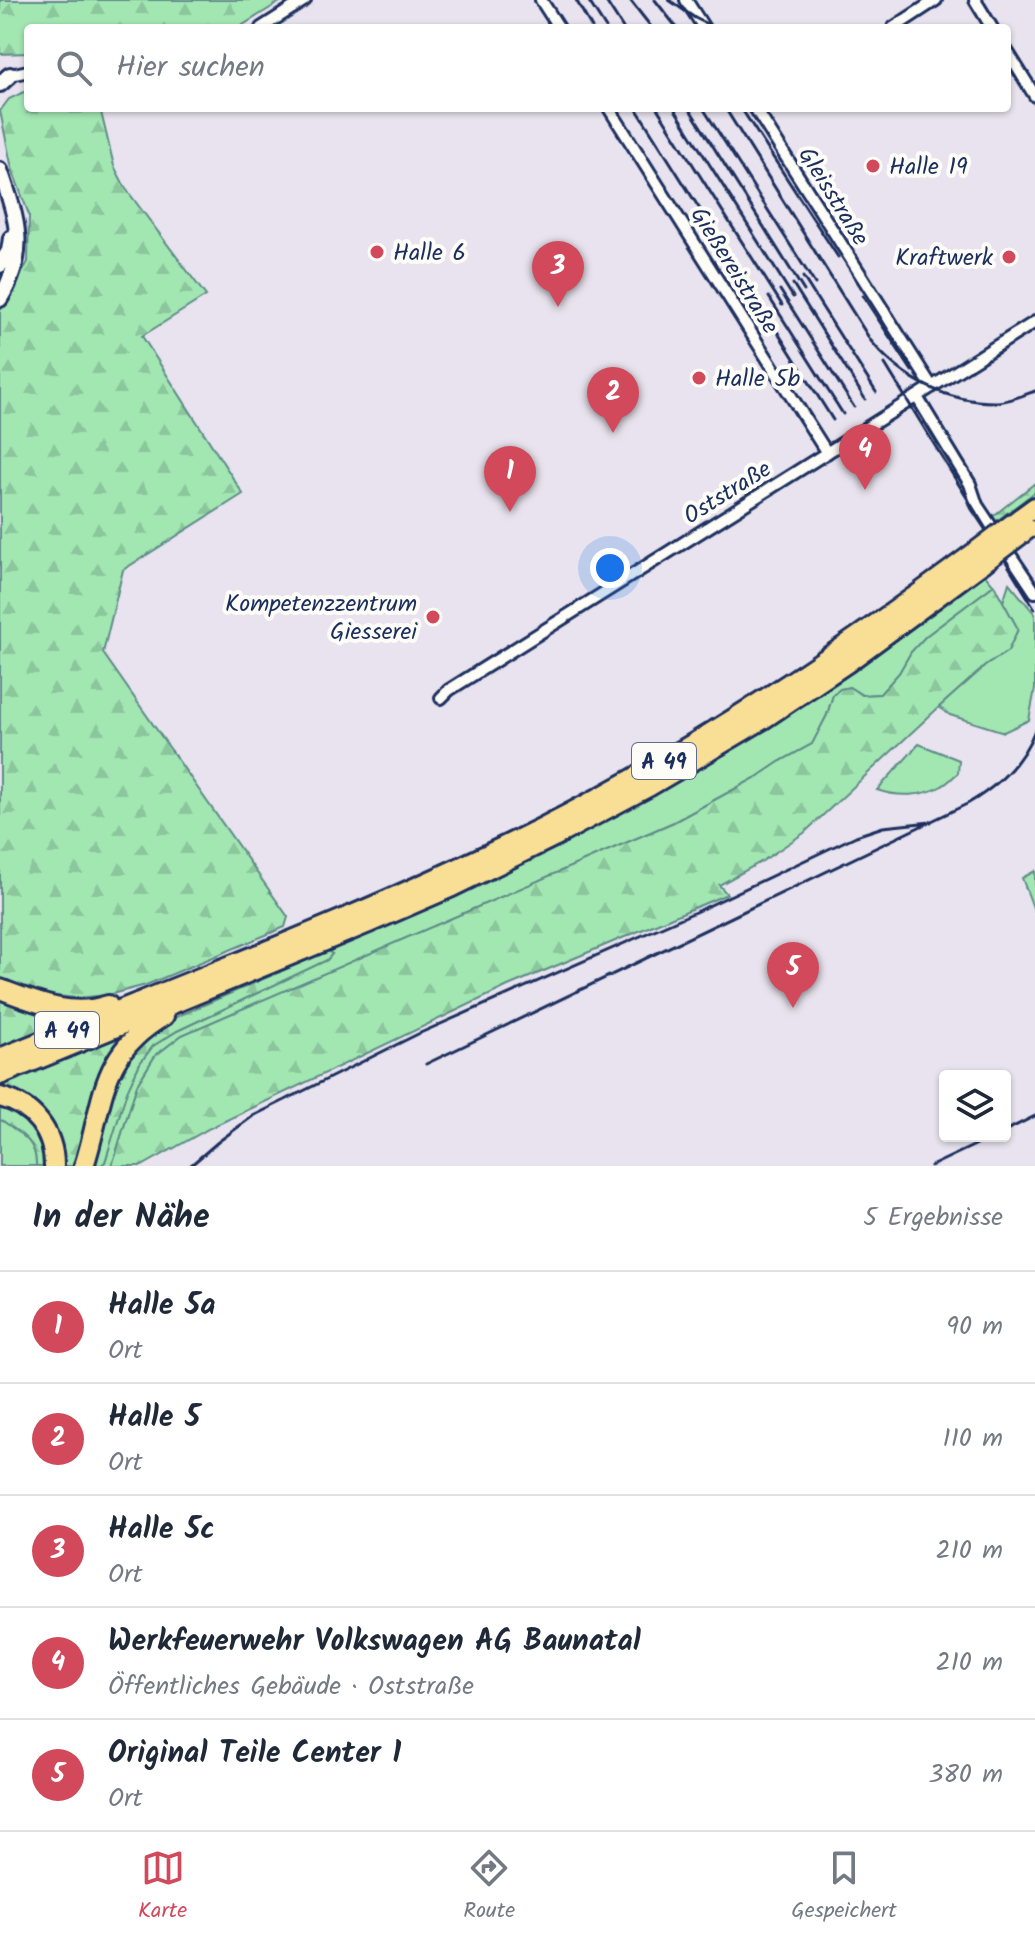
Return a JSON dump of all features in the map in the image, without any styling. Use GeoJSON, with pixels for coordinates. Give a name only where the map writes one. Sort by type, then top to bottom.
{"type":"FeatureCollection","features":[{"type":"Feature","properties":{"kind":"highway","name":"A 49"},"geometry":{"type":"LineString","coordinates":[[0,1075],[452,887],[650,786],[762,720],[847,663],[1030,520]]}},
{"type":"Feature","properties":{"kind":"highway","name":"A 49"},"geometry":{"type":"LineString","coordinates":[[0,1058],[368,908],[542,828],[649,770],[753,708],[979,558]]}},
{"type":"Feature","properties":{"kind":"highway"},"geometry":{"type":"LineString","coordinates":[[84,1166],[105,1082],[124,1050],[153,1023],[215,986]]}},
{"type":"Feature","properties":{"kind":"highway"},"geometry":{"type":"LineString","coordinates":[[0,989],[63,1009],[93,1009],[114,1003],[135,1004]]}},
{"type":"Feature","properties":{"kind":"highway"},"geometry":{"type":"LineString","coordinates":[[0,1097],[19,1104],[38,1120],[51,1143],[54,1166]]}},
{"type":"Feature","properties":{"kind":"main road"},"geometry":{"type":"LineString","coordinates":[[0,170],[14,212],[18,255],[11,281],[0,299]]}},
{"type":"Feature","properties":{"kind":"main road"},"geometry":{"type":"LineString","coordinates":[[0,187],[11,233],[9,251],[0,265]]}},
{"type":"Feature","properties":{"kind":"street"},"geometry":{"type":"LineString","coordinates":[[267,24],[305,0]]}},
{"type":"Feature","properties":{"kind":"street"},"geometry":{"type":"LineString","coordinates":[[541,0],[556,24]]}},
{"type":"Feature","properties":{"kind":"street"},"geometry":{"type":"LineString","coordinates":[[686,0],[701,24]]}},
{"type":"Feature","properties":{"kind":"street"},"geometry":{"type":"LineString","coordinates":[[899,24],[936,0]]}},
{"type":"Feature","properties":{"kind":"street"},"geometry":{"type":"LineString","coordinates":[[975,0],[990,24]]}},
{"type":"Feature","properties":{"kind":"street"},"geometry":{"type":"LineString","coordinates":[[1011,57],[1035,96]]}},
{"type":"Feature","properties":{"kind":"street"},"geometry":{"type":"LineString","coordinates":[[3,79],[24,72]]}},
{"type":"Feature","properties":{"kind":"street","name":"Gießereistraße"},"geometry":{"type":"LineString","coordinates":[[612,112],[827,453]]}},
{"type":"Feature","properties":{"kind":"street","name":"Gleisstraße"},"geometry":{"type":"LineString","coordinates":[[761,112],[932,387]]}},
{"type":"Feature","properties":{"kind":"street","name":"Oststraße"},"geometry":{"type":"LineString","coordinates":[[441,698],[449,690],[1035,322]]}},
{"type":"Feature","properties":{"kind":"street"},"geometry":{"type":"LineString","coordinates":[[917,397],[970,484],[977,505],[1035,592]]}},
{"type":"Feature","properties":{"kind":"green space"},"geometry":{"type":"Polygon","coordinates":[[[0,0],[283,0],[244,24],[24,24],[24,53],[0,54],[0,0]]]}},
{"type":"Feature","properties":{"kind":"green space"},"geometry":{"type":"Polygon","coordinates":[[[24,92],[24,112],[101,112],[114,166],[126,189],[206,296],[142,336],[243,494],[123,570],[103,653],[288,917],[285,927],[146,985],[108,995],[76,998],[36,994],[0,982],[0,311],[28,262],[29,215],[12,169],[0,111],[9,99],[24,92]]]}},
{"type":"Feature","properties":{"kind":"green space"},"geometry":{"type":"Polygon","coordinates":[[[1035,483],[1035,492],[995,522],[992,517],[1035,483]]]}},
{"type":"Feature","properties":{"kind":"green space"},"geometry":{"type":"Polygon","coordinates":[[[982,571],[994,585],[926,636],[880,694],[862,695],[849,687],[833,695],[813,744],[757,777],[674,822],[182,1035],[155,1056],[137,1085],[112,1166],[100,1166],[105,1162],[126,1091],[140,1063],[153,1046],[177,1031],[327,960],[332,954],[328,951],[483,883],[636,805],[843,678],[982,571]]]}},
{"type":"Feature","properties":{"kind":"green space"},"geometry":{"type":"Polygon","coordinates":[[[1009,583],[1035,614],[1035,689],[1029,720],[1004,732],[950,715],[939,707],[1008,650],[1018,629],[1003,602],[1009,583]]]}},
{"type":"Feature","properties":{"kind":"green space"},"geometry":{"type":"Polygon","coordinates":[[[994,585],[1018,629],[1008,651],[985,666],[939,707],[804,833],[719,885],[727,894],[508,986],[210,1128],[142,1166],[112,1166],[137,1085],[155,1056],[182,1035],[674,822],[757,777],[812,744],[833,695],[840,689],[849,687],[862,695],[880,694],[926,636],[994,585]]]}},
{"type":"Feature","properties":{"kind":"green space"},"geometry":{"type":"Polygon","coordinates":[[[919,744],[959,760],[958,773],[935,790],[918,794],[901,795],[877,790],[919,744]]]}},
{"type":"Feature","properties":{"kind":"green space"},"geometry":{"type":"Polygon","coordinates":[[[1035,871],[1035,913],[1022,878],[1035,871]]]}},
{"type":"Feature","properties":{"kind":"green space"},"geometry":{"type":"Polygon","coordinates":[[[328,951],[332,954],[327,960],[177,1031],[153,1046],[140,1063],[127,1091],[105,1162],[100,1166],[88,1166],[125,1056],[169,1020],[328,951]]]}},
{"type":"Feature","properties":{"kind":"green space"},"geometry":{"type":"Polygon","coordinates":[[[0,995],[78,1015],[0,1048],[0,995]]]}},
{"type":"Feature","properties":{"kind":"green space"},"geometry":{"type":"Polygon","coordinates":[[[135,1030],[79,1166],[58,1166],[55,1144],[0,1093],[0,1084],[135,1030]]]}},
{"type":"Feature","properties":{"kind":"green space"},"geometry":{"type":"Polygon","coordinates":[[[0,1103],[19,1111],[42,1137],[47,1166],[36,1166],[31,1144],[0,1120],[0,1103]]]}},
{"type":"Feature","properties":{"kind":"green space"},"geometry":{"type":"Polygon","coordinates":[[[0,1120],[31,1144],[36,1166],[0,1166],[0,1120]]]}},
{"type":"Feature","properties":{"kind":"railway"},"geometry":{"type":"LineString","coordinates":[[576,0],[590,24]]}},
{"type":"Feature","properties":{"kind":"railway"},"geometry":{"type":"LineString","coordinates":[[588,0],[603,24]]}},
{"type":"Feature","properties":{"kind":"railway"},"geometry":{"type":"LineString","coordinates":[[605,0],[620,24]]}},
{"type":"Feature","properties":{"kind":"railway"},"geometry":{"type":"LineString","coordinates":[[630,0],[649,24]]}},
{"type":"Feature","properties":{"kind":"railway"},"geometry":{"type":"LineString","coordinates":[[655,0],[674,24]]}},
{"type":"Feature","properties":{"kind":"railway"},"geometry":{"type":"LineString","coordinates":[[669,0],[707,24]]}},
{"type":"Feature","properties":{"kind":"railway"},"geometry":{"type":"LineString","coordinates":[[639,112],[833,420]]}},
{"type":"Feature","properties":{"kind":"railway"},"geometry":{"type":"LineString","coordinates":[[660,112],[782,305]]}},
{"type":"Feature","properties":{"kind":"railway"},"geometry":{"type":"LineString","coordinates":[[677,112],[793,297]]}},
{"type":"Feature","properties":{"kind":"railway"},"geometry":{"type":"LineString","coordinates":[[692,112],[804,291]]}},
{"type":"Feature","properties":{"kind":"railway"},"geometry":{"type":"LineString","coordinates":[[706,112],[815,284]]}},
{"type":"Feature","properties":{"kind":"railway"},"geometry":{"type":"LineString","coordinates":[[728,112],[871,341],[883,355],[927,386],[961,398],[998,402],[1035,391]]}},
{"type":"Feature","properties":{"kind":"railway"},"geometry":{"type":"LineString","coordinates":[[744,112],[838,257]]}},
{"type":"Feature","properties":{"kind":"railway"},"geometry":{"type":"LineString","coordinates":[[803,277],[876,392]]}},
{"type":"Feature","properties":{"kind":"railway"},"geometry":{"type":"LineString","coordinates":[[793,284],[865,399]]}},
{"type":"Feature","properties":{"kind":"railway"},"geometry":{"type":"LineString","coordinates":[[780,290],[854,407]]}},
{"type":"Feature","properties":{"kind":"railway"},"geometry":{"type":"LineString","coordinates":[[863,296],[912,371]]}},
{"type":"Feature","properties":{"kind":"railway"},"geometry":{"type":"LineString","coordinates":[[769,297],[843,414]]}},
{"type":"Feature","properties":{"kind":"railway"},"geometry":{"type":"LineString","coordinates":[[885,364],[1035,609]]}},
{"type":"Feature","properties":{"kind":"railway"},"geometry":{"type":"LineString","coordinates":[[426,1064],[967,804],[1007,773],[1023,753],[1035,730]]}},
{"type":"Feature","properties":{"kind":"railway"},"geometry":{"type":"LineString","coordinates":[[190,1166],[253,1116],[418,1034],[702,909],[856,836],[883,827],[931,822]]}},
{"type":"Feature","properties":{"kind":"railway"},"geometry":{"type":"LineString","coordinates":[[1011,1128],[1035,1116]]}},
{"type":"Feature","properties":{"kind":"railway"},"geometry":{"type":"LineString","coordinates":[[931,1166],[981,1142]]}},
{"type":"Feature","properties":{"kind":"place","name":"Halle 19"},"geometry":{"type":"Point","coordinates":[873,166]}},
{"type":"Feature","properties":{"kind":"place","name":"Halle 6"},"geometry":{"type":"Point","coordinates":[377,252]}},
{"type":"Feature","properties":{"kind":"place","name":"Kraftwerk"},"geometry":{"type":"Point","coordinates":[1009,257]}},
{"type":"Feature","properties":{"kind":"place","name":"Halle 5c"},"geometry":{"type":"Point","coordinates":[558,307]}},
{"type":"Feature","properties":{"kind":"place","name":"Halle 5b"},"geometry":{"type":"Point","coordinates":[699,378]}},
{"type":"Feature","properties":{"kind":"place","name":"Halle 5"},"geometry":{"type":"Point","coordinates":[613,433]}},
{"type":"Feature","properties":{"kind":"place","name":"Werkfeuerwehr Volkswagen AG Baunatal"},"geometry":{"type":"Point","coordinates":[865,490]}},
{"type":"Feature","properties":{"kind":"place","name":"Halle 5a"},"geometry":{"type":"Point","coordinates":[510,512]}},
{"type":"Feature","properties":{"kind":"place","name":"Kompetenzzentrum Giesserei"},"geometry":{"type":"Point","coordinates":[433,617]}},
{"type":"Feature","properties":{"kind":"place","name":"Original Teile Center 1"},"geometry":{"type":"Point","coordinates":[793,1008]}}]}
